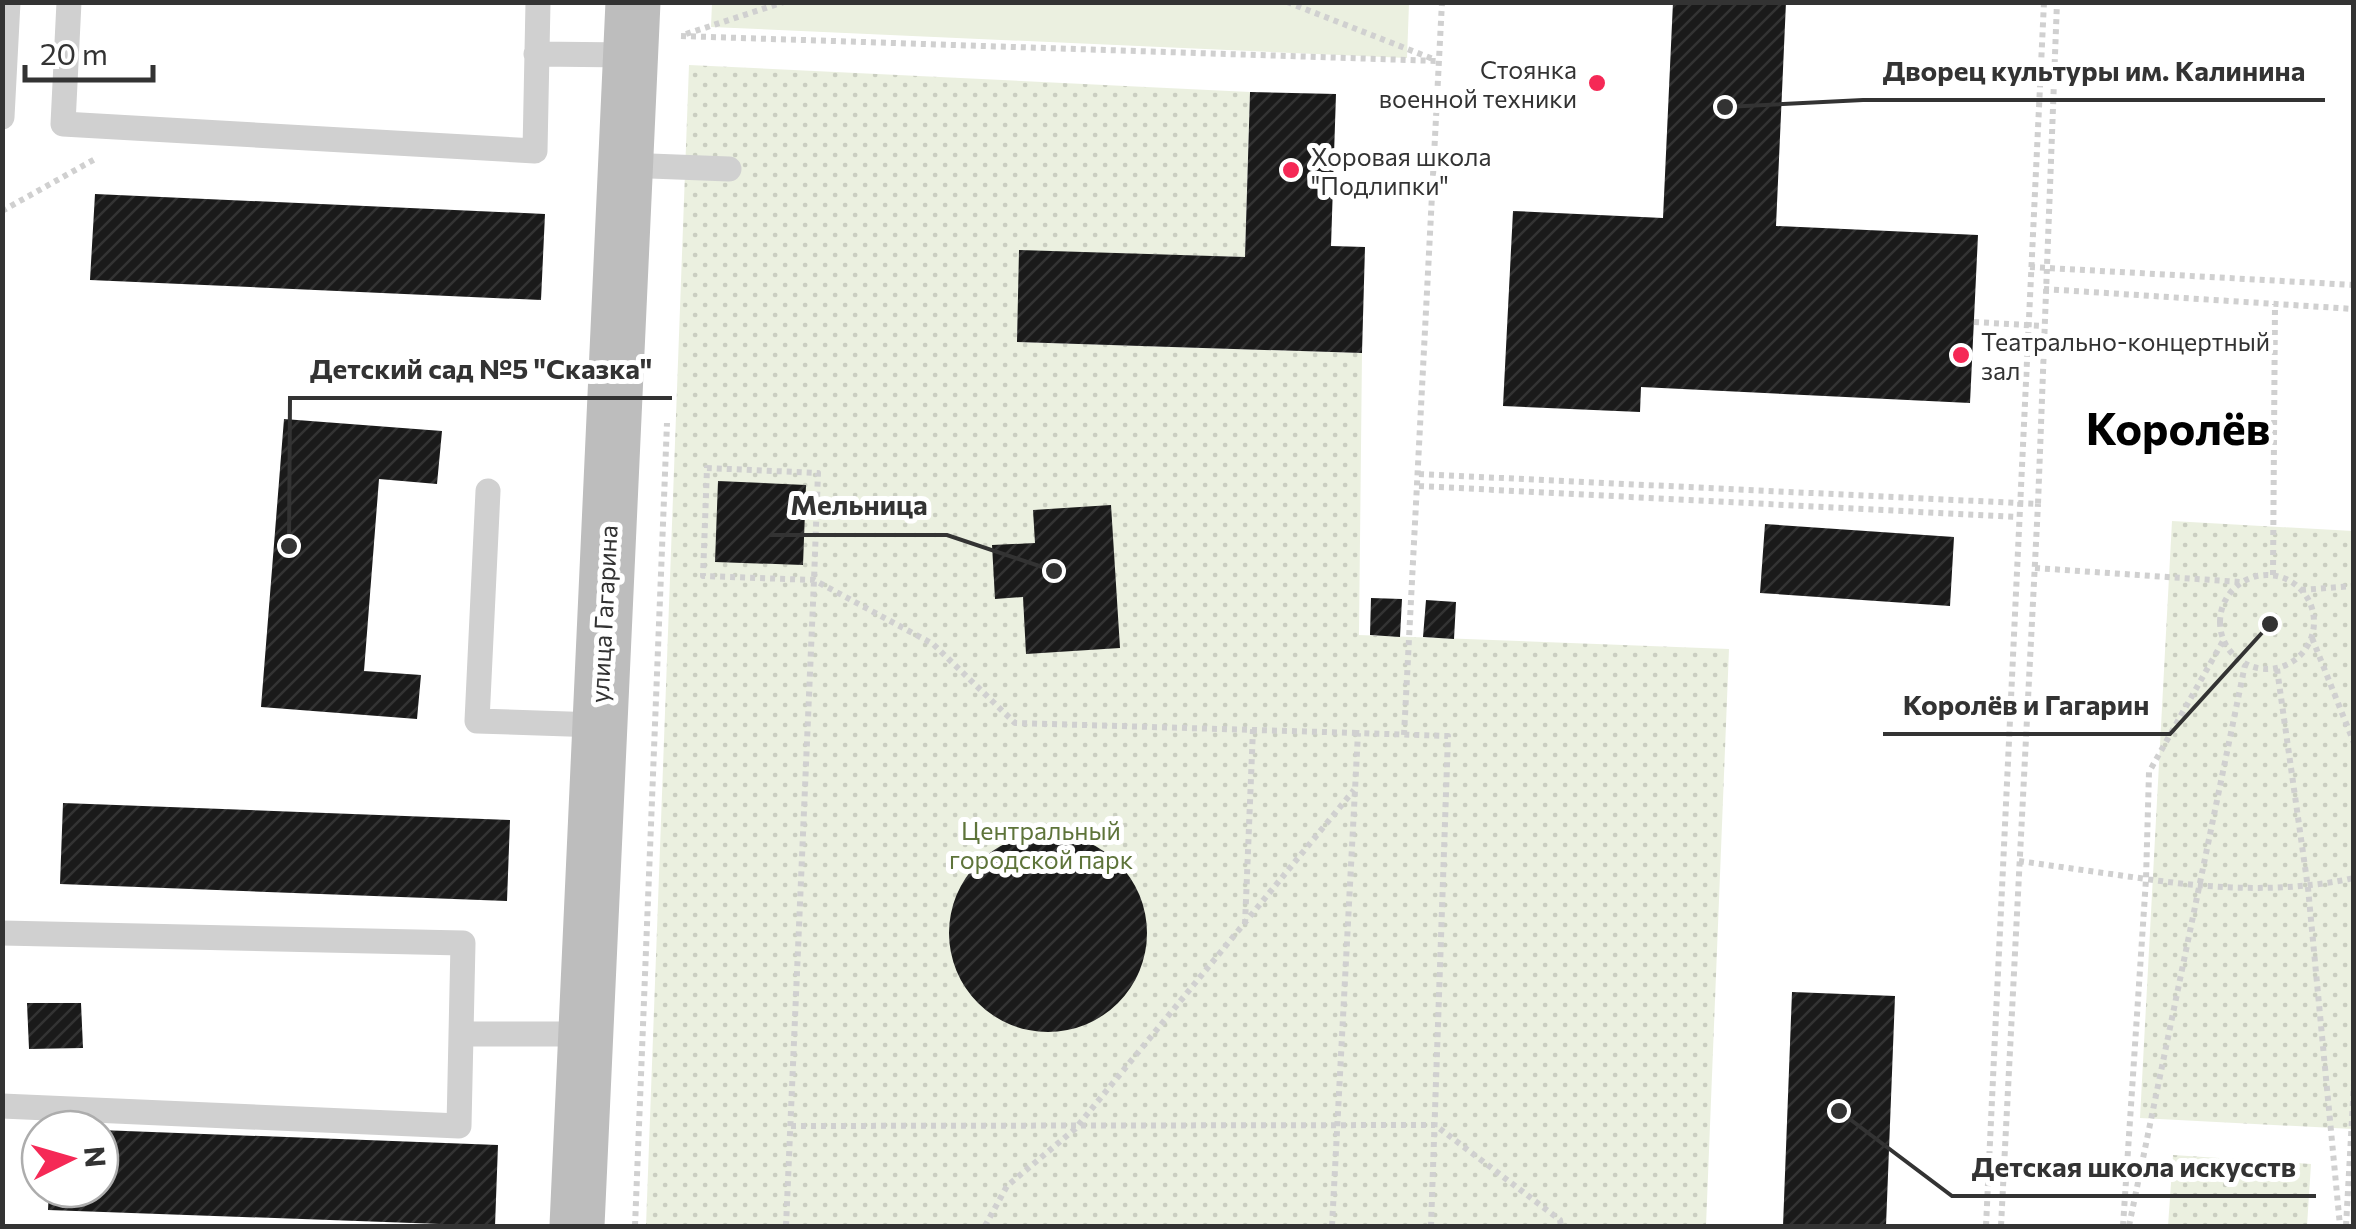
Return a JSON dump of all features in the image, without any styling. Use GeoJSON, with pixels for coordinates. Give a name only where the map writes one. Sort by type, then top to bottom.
{"type":"FeatureCollection","features":[{"type":"Feature","properties":{"kind":"street","name":"улица Гагарина"},"geometry":{"type":"LineString","coordinates":[[577,1226],[624,165],[656,33]]}},
{"type":"Feature","properties":{"kind":"lane"},"geometry":{"type":"LineString","coordinates":[[2,117],[8,2]]}},
{"type":"Feature","properties":{"kind":"lane"},"geometry":{"type":"LineString","coordinates":[[69,2],[63,124],[535,151],[538,2]]}},
{"type":"Feature","properties":{"kind":"lane"},"geometry":{"type":"LineString","coordinates":[[536,54],[656,33]]}},
{"type":"Feature","properties":{"kind":"lane"},"geometry":{"type":"LineString","coordinates":[[624,165],[729,169]]}},
{"type":"Feature","properties":{"kind":"lane"},"geometry":{"type":"LineString","coordinates":[[488,491],[477,722],[598,725]]}},
{"type":"Feature","properties":{"kind":"lane"},"geometry":{"type":"LineString","coordinates":[[2,933],[463,943],[459,1126],[2,1106]]}},
{"type":"Feature","properties":{"kind":"lane"},"geometry":{"type":"LineString","coordinates":[[461,1034],[584,1034]]}},
{"type":"Feature","properties":{"kind":"path"},"geometry":{"type":"LineString","coordinates":[[656,33],[680,36],[784,2]]}},
{"type":"Feature","properties":{"kind":"path"},"geometry":{"type":"LineString","coordinates":[[1287,2],[1439,61]]}},
{"type":"Feature","properties":{"kind":"path"},"geometry":{"type":"LineString","coordinates":[[1404,735],[1442,2]]}},
{"type":"Feature","properties":{"kind":"path"},"geometry":{"type":"LineString","coordinates":[[1986,1226],[2044,2]]}},
{"type":"Feature","properties":{"kind":"path"},"geometry":{"type":"LineString","coordinates":[[2001,1226],[2038,504],[2044,266],[2057,2]]}},
{"type":"Feature","properties":{"kind":"path"},"geometry":{"type":"LineString","coordinates":[[656,33],[1439,61]]}},
{"type":"Feature","properties":{"kind":"path"},"geometry":{"type":"LineString","coordinates":[[2,211],[148,129]]}},
{"type":"Feature","properties":{"kind":"path"},"geometry":{"type":"LineString","coordinates":[[2030,267],[2354,285]]}},
{"type":"Feature","properties":{"kind":"path"},"geometry":{"type":"LineString","coordinates":[[2044,289],[2354,309]]}},
{"type":"Feature","properties":{"kind":"path"},"geometry":{"type":"LineString","coordinates":[[2273,575],[2275,304]]}},
{"type":"Feature","properties":{"kind":"path"},"geometry":{"type":"LineString","coordinates":[[1974,322],[2043,326]]}},
{"type":"Feature","properties":{"kind":"path"},"geometry":{"type":"LineString","coordinates":[[634,1226],[667,407]]}},
{"type":"Feature","properties":{"kind":"path"},"geometry":{"type":"LineString","coordinates":[[786,1226],[791,1126],[814,580],[818,473],[707,468],[703,576],[814,580],[933,644],[1015,723],[1448,736],[1430,1226]]}},
{"type":"Feature","properties":{"kind":"path"},"geometry":{"type":"LineString","coordinates":[[1419,474],[2038,504]]}},
{"type":"Feature","properties":{"kind":"path"},"geometry":{"type":"LineString","coordinates":[[1418,486],[2018,517]]}},
{"type":"Feature","properties":{"kind":"path"},"geometry":{"type":"LineString","coordinates":[[2035,568],[2241,582],[2273,575],[2301,590],[2310,604],[2312,636],[2354,744]]}},
{"type":"Feature","properties":{"kind":"path"},"geometry":{"type":"LineString","coordinates":[[2126,1226],[2146,880],[2148,772],[2223,640],[2222,608],[2241,582]]}},
{"type":"Feature","properties":{"kind":"path"},"geometry":{"type":"LineString","coordinates":[[2301,590],[2354,586]]}},
{"type":"Feature","properties":{"kind":"path"},"geometry":{"type":"LineString","coordinates":[[2223,640],[2245,664],[2277,669],[2293,662],[2312,636]]}},
{"type":"Feature","properties":{"kind":"path"},"geometry":{"type":"LineString","coordinates":[[2126,1226],[2245,664]]}},
{"type":"Feature","properties":{"kind":"path"},"geometry":{"type":"LineString","coordinates":[[2277,669],[2308,888],[2343,1226]]}},
{"type":"Feature","properties":{"kind":"path"},"geometry":{"type":"LineString","coordinates":[[1245,926],[1254,729]]}},
{"type":"Feature","properties":{"kind":"path"},"geometry":{"type":"LineString","coordinates":[[1332,1226],[1358,733]]}},
{"type":"Feature","properties":{"kind":"path"},"geometry":{"type":"LineString","coordinates":[[984,1226],[1008,1186],[1075,1128],[1355,788]]}},
{"type":"Feature","properties":{"kind":"path"},"geometry":{"type":"LineString","coordinates":[[2019,861],[2200,887],[2308,888],[2354,878]]}},
{"type":"Feature","properties":{"kind":"path"},"geometry":{"type":"LineString","coordinates":[[2343,1226],[2354,1083]]}},
{"type":"Feature","properties":{"kind":"path"},"geometry":{"type":"LineString","coordinates":[[791,1126],[1435,1126],[1560,1220],[1561,1226]]}},
{"type":"Feature","properties":{"kind":"green space"},"geometry":{"type":"Polygon","coordinates":[[[1409,2],[1407,58],[711,27],[712,3],[1409,2]]]}},
{"type":"Feature","properties":{"kind":"green space","name":"Центральный городской парк"},"geometry":{"type":"Polygon","coordinates":[[[689,65],[1250,92],[1245,257],[1020,251],[1017,342],[1362,353],[1359,635],[1729,649],[1706,1226],[646,1226],[689,65]]]}},
{"type":"Feature","properties":{"kind":"green space"},"geometry":{"type":"Polygon","coordinates":[[[2172,521],[2353,531],[2353,1129],[2140,1118],[2172,521]]]}},
{"type":"Feature","properties":{"kind":"green space"},"geometry":{"type":"Polygon","coordinates":[[[2173,1155],[2311,1164],[2307,1226],[2168,1226],[2173,1155]]]}},
{"type":"Feature","properties":{"kind":"building"},"geometry":{"type":"Polygon","coordinates":[[[1673,2],[1786,2],[1776,226],[1978,235],[1970,403],[1641,387],[1640,412],[1503,406],[1513,211],[1663,218],[1673,2]]]}},
{"type":"Feature","properties":{"kind":"building","name":"Хоровая школа \"Подлипки\""},"geometry":{"type":"Polygon","coordinates":[[[1250,92],[1336,94],[1331,246],[1365,247],[1362,353],[1017,342],[1019,250],[1245,257],[1250,92]]]}},
{"type":"Feature","properties":{"kind":"building"},"geometry":{"type":"Polygon","coordinates":[[[95,194],[545,214],[541,300],[90,280],[95,194]]]}},
{"type":"Feature","properties":{"kind":"building"},"geometry":{"type":"Polygon","coordinates":[[[284,419],[442,431],[437,484],[379,479],[364,671],[421,675],[417,719],[261,707],[284,419]]]}},
{"type":"Feature","properties":{"kind":"building"},"geometry":{"type":"Polygon","coordinates":[[[718,481],[806,485],[803,565],[715,562],[718,481]]]}},
{"type":"Feature","properties":{"kind":"building"},"geometry":{"type":"Polygon","coordinates":[[[1111,505],[1120,648],[1026,654],[1023,597],[995,599],[992,545],[1035,543],[1033,510],[1111,505]]]}},
{"type":"Feature","properties":{"kind":"building"},"geometry":{"type":"Polygon","coordinates":[[[1765,524],[1954,537],[1950,606],[1760,593],[1765,524]]]}},
{"type":"Feature","properties":{"kind":"building"},"geometry":{"type":"Polygon","coordinates":[[[1371,598],[1402,599],[1400,637],[1370,635],[1371,598]]]}},
{"type":"Feature","properties":{"kind":"building"},"geometry":{"type":"Polygon","coordinates":[[[1426,600],[1456,602],[1454,639],[1423,637],[1426,600]]]}},
{"type":"Feature","properties":{"kind":"building"},"geometry":{"type":"Polygon","coordinates":[[[63,803],[510,820],[507,901],[60,884],[63,803]]]}},
{"type":"Feature","properties":{"kind":"building"},"geometry":{"type":"Polygon","coordinates":[[[1048,834],[1086,841],[1118,863],[1140,895],[1147,933],[1140,971],[1118,1003],[1086,1025],[1048,1032],[1010,1025],[978,1003],[956,971],[949,933],[956,895],[978,863],[1010,841],[1048,834]]]}},
{"type":"Feature","properties":{"kind":"building"},"geometry":{"type":"Polygon","coordinates":[[[1792,992],[1895,996],[1886,1226],[1783,1226],[1792,992]]]}},
{"type":"Feature","properties":{"kind":"building"},"geometry":{"type":"Polygon","coordinates":[[[27,1003],[81,1003],[83,1048],[29,1049],[27,1003]]]}},
{"type":"Feature","properties":{"kind":"building"},"geometry":{"type":"Polygon","coordinates":[[[120,1131],[498,1145],[495,1226],[48,1210],[120,1209],[120,1131]]]}},
{"type":"Feature","properties":{"kind":"place","name":"Стоянка военной техники"},"geometry":{"type":"Point","coordinates":[1597,83]}},
{"type":"Feature","properties":{"kind":"place","name":"Дворец культуры им. Калинина"},"geometry":{"type":"Point","coordinates":[1725,107]}},
{"type":"Feature","properties":{"kind":"place","name":"Хоровая школа \"Подлипки\""},"geometry":{"type":"Point","coordinates":[1291,170]}},
{"type":"Feature","properties":{"kind":"place","name":"Театрально-концертный зал"},"geometry":{"type":"Point","coordinates":[1961,355]}},
{"type":"Feature","properties":{"kind":"place","name":"Детский сад №5 \"Сказка\""},"geometry":{"type":"Point","coordinates":[289,546]}},
{"type":"Feature","properties":{"kind":"place","name":"Мельница"},"geometry":{"type":"Point","coordinates":[1054,571]}},
{"type":"Feature","properties":{"kind":"place","name":"Королёв и Гагарин"},"geometry":{"type":"Point","coordinates":[2270,624]}},
{"type":"Feature","properties":{"kind":"place","name":"Детская школа искусств"},"geometry":{"type":"Point","coordinates":[1839,1111]}},
{"type":"Feature","properties":{"kind":"district","name":"Королёв"},"geometry":{"type":"Point","coordinates":[2178,426]}}]}
